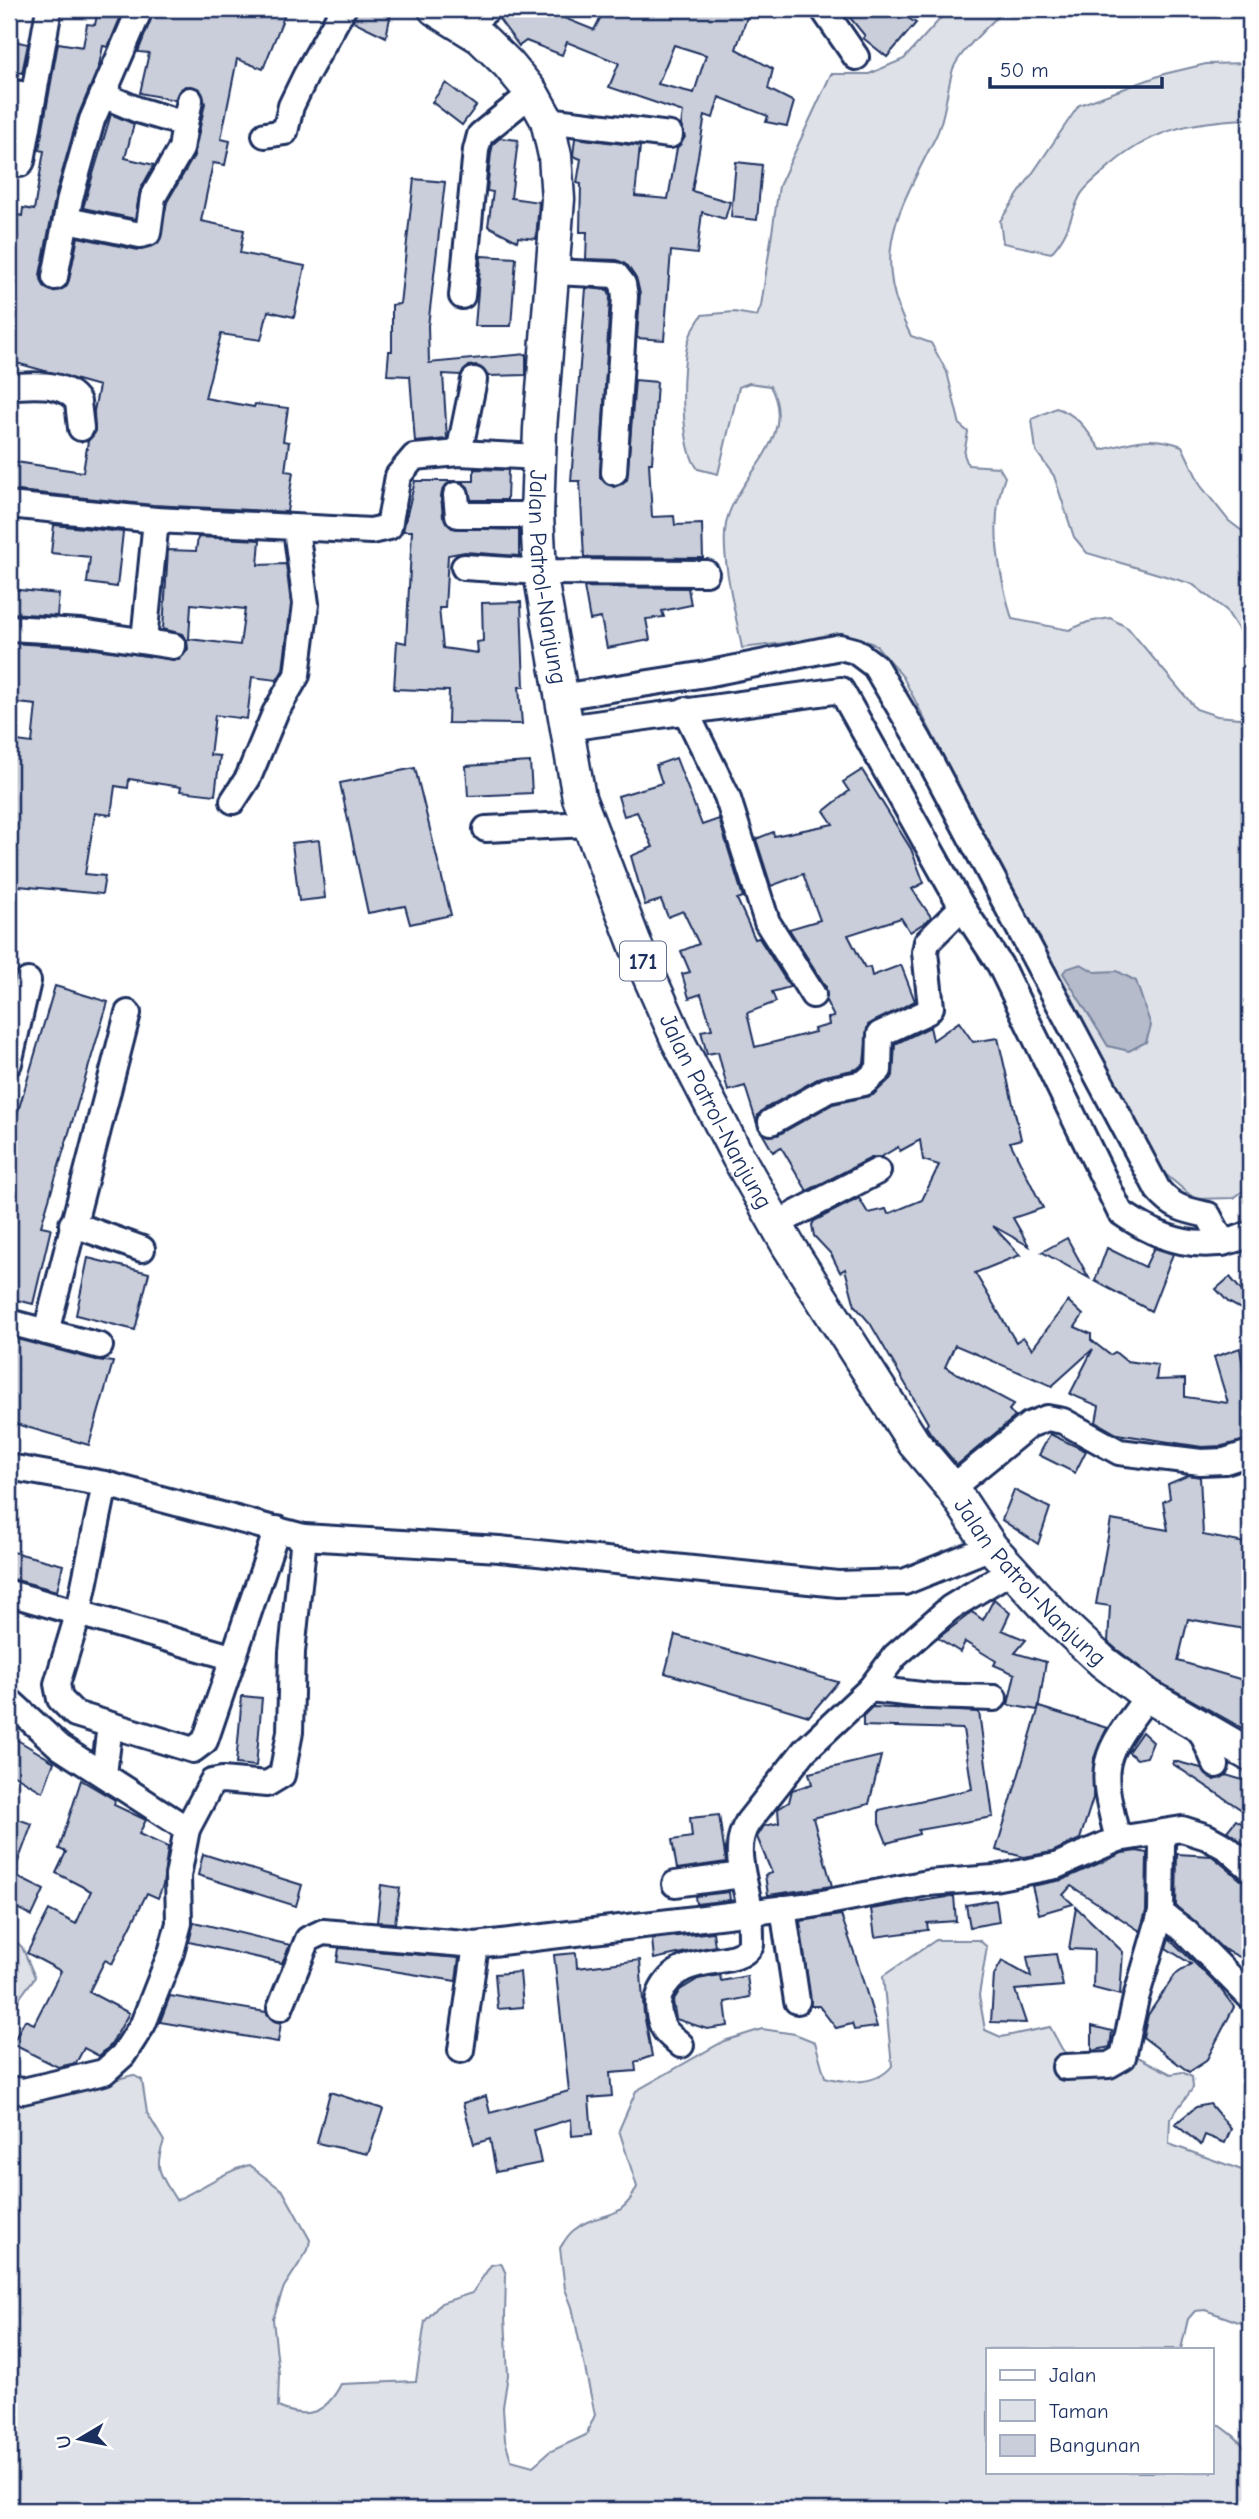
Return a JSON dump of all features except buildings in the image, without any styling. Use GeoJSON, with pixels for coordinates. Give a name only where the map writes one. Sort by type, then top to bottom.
{"type":"FeatureCollection","features":[{"type":"Feature","properties":{"kind":"main road","name":"Jalan Patrol-Nanjung"},"geometry":{"type":"LineString","coordinates":[[460,15],[532,93],[547,120],[555,156],[558,199],[539,457],[537,514],[540,572],[579,798],[637,949],[678,1041],[776,1224],[914,1443],[952,1488],[991,1547],[1094,1653],[1148,1696],[1250,1755]]}},
{"type":"Feature","properties":{"kind":"street"},"geometry":{"type":"LineString","coordinates":[[9,164],[22,163],[21,94],[48,9]]}},
{"type":"Feature","properties":{"kind":"street"},"geometry":{"type":"LineString","coordinates":[[55,278],[80,158],[103,94],[140,9]]}},
{"type":"Feature","properties":{"kind":"street"},"geometry":{"type":"LineString","coordinates":[[265,135],[285,132],[291,106],[343,9]]}},
{"type":"Feature","properties":{"kind":"street"},"geometry":{"type":"LineString","coordinates":[[823,9],[856,57]]}},
{"type":"Feature","properties":{"kind":"street"},"geometry":{"type":"LineString","coordinates":[[462,296],[476,150],[480,135],[532,93]]}},
{"type":"Feature","properties":{"kind":"street"},"geometry":{"type":"LineString","coordinates":[[67,220],[140,235],[148,233],[153,197],[181,149],[188,112],[138,110],[103,94]]}},
{"type":"Feature","properties":{"kind":"street"},"geometry":{"type":"LineString","coordinates":[[547,120],[670,135]]}},
{"type":"Feature","properties":{"kind":"street"},"geometry":{"type":"LineString","coordinates":[[554,272],[616,275],[623,284],[625,296],[614,472]]}},
{"type":"Feature","properties":{"kind":"street"},"geometry":{"type":"LineString","coordinates":[[459,453],[474,380]]}},
{"type":"Feature","properties":{"kind":"street"},"geometry":{"type":"LineString","coordinates":[[9,386],[46,386],[68,392],[78,402],[81,428]]}},
{"type":"Feature","properties":{"kind":"street"},"geometry":{"type":"LineString","coordinates":[[9,505],[156,520],[354,533],[389,527],[398,476],[414,457],[459,453],[539,457]]}},
{"type":"Feature","properties":{"kind":"street"},"geometry":{"type":"LineString","coordinates":[[456,495],[458,514],[537,514]]}},
{"type":"Feature","properties":{"kind":"street"},"geometry":{"type":"LineString","coordinates":[[138,648],[156,520]]}},
{"type":"Feature","properties":{"kind":"street"},"geometry":{"type":"LineString","coordinates":[[233,801],[248,778],[275,713],[297,675],[306,604],[296,529]]}},
{"type":"Feature","properties":{"kind":"street"},"geometry":{"type":"LineString","coordinates":[[464,567],[540,572],[706,573]]}},
{"type":"Feature","properties":{"kind":"street"},"geometry":{"type":"LineString","coordinates":[[9,628],[36,628],[138,648],[173,646]]}},
{"type":"Feature","properties":{"kind":"street"},"geometry":{"type":"LineString","coordinates":[[560,697],[706,674],[840,647],[855,651],[875,666],[919,740],[1158,1190],[1168,1202],[1182,1211],[1208,1215],[1223,1243]]}},
{"type":"Feature","properties":{"kind":"street"},"geometry":{"type":"LineString","coordinates":[[566,728],[841,690],[962,907],[1000,965],[1120,1212],[1143,1228],[1183,1244],[1223,1243],[1250,1234]]}},
{"type":"Feature","properties":{"kind":"street"},"geometry":{"type":"LineString","coordinates":[[685,710],[727,796],[771,930],[813,995]]}},
{"type":"Feature","properties":{"kind":"street"},"geometry":{"type":"LineString","coordinates":[[486,829],[588,824]]}},
{"type":"Feature","properties":{"kind":"street"},"geometry":{"type":"LineString","coordinates":[[771,1122],[828,1090],[864,1083],[879,1070],[880,1034],[927,1012],[931,1007],[925,952],[927,942],[962,907]]}},
{"type":"Feature","properties":{"kind":"street"},"geometry":{"type":"LineString","coordinates":[[9,1063],[28,981]]}},
{"type":"Feature","properties":{"kind":"street"},"geometry":{"type":"LineString","coordinates":[[46,1332],[128,1013]]}},
{"type":"Feature","properties":{"kind":"street"},"geometry":{"type":"LineString","coordinates":[[776,1224],[878,1171]]}},
{"type":"Feature","properties":{"kind":"street"},"geometry":{"type":"LineString","coordinates":[[72,1224],[142,1249]]}},
{"type":"Feature","properties":{"kind":"street"},"geometry":{"type":"LineString","coordinates":[[9,1322],[100,1346]]}},
{"type":"Feature","properties":{"kind":"street"},"geometry":{"type":"LineString","coordinates":[[952,1488],[1029,1425],[1047,1418],[1063,1421],[1119,1452],[1201,1462],[1225,1461],[1250,1453]]}},
{"type":"Feature","properties":{"kind":"street"},"geometry":{"type":"LineString","coordinates":[[9,1467],[105,1484],[304,1537],[499,1549],[838,1584],[904,1582],[991,1547]]}},
{"type":"Feature","properties":{"kind":"street"},"geometry":{"type":"LineString","coordinates":[[105,1484],[78,1615],[57,1685],[60,1699],[75,1714],[193,1750],[205,1741],[231,1657],[277,1529]]}},
{"type":"Feature","properties":{"kind":"street"},"geometry":{"type":"LineString","coordinates":[[9,2089],[23,2091],[104,2072],[123,2055],[143,2024],[171,1953],[179,1923],[178,1876],[187,1829],[212,1782],[222,1780],[267,1784],[282,1775],[290,1732],[292,1652],[304,1537]]}},
{"type":"Feature","properties":{"kind":"street"},"geometry":{"type":"LineString","coordinates":[[681,2045],[666,2031],[659,2014],[658,1999],[672,1974],[686,1967],[747,1951],[751,1945],[750,1911],[742,1875],[740,1834],[748,1822],[805,1750],[870,1689],[895,1656],[950,1608],[1012,1570]]}},
{"type":"Feature","properties":{"kind":"street"},"geometry":{"type":"LineString","coordinates":[[9,1593],[231,1657]]}},
{"type":"Feature","properties":{"kind":"street"},"geometry":{"type":"LineString","coordinates":[[870,1689],[930,1696],[995,1698]]}},
{"type":"Feature","properties":{"kind":"street"},"geometry":{"type":"LineString","coordinates":[[1118,1839],[1105,1788],[1108,1758],[1114,1744],[1148,1696]]}},
{"type":"Feature","properties":{"kind":"street"},"geometry":{"type":"LineString","coordinates":[[12,1703],[60,1747],[187,1829]]}},
{"type":"Feature","properties":{"kind":"street"},"geometry":{"type":"LineString","coordinates":[[104,1774],[110,1725]]}},
{"type":"Feature","properties":{"kind":"street"},"geometry":{"type":"LineString","coordinates":[[1199,1726],[1216,1765]]}},
{"type":"Feature","properties":{"kind":"street"},"geometry":{"type":"LineString","coordinates":[[280,2008],[308,1939],[323,1932],[476,1945],[783,1908],[928,1883],[994,1878],[1056,1866],[1118,1839],[1182,1829],[1207,1837],[1250,1868]]}},
{"type":"Feature","properties":{"kind":"street"},"geometry":{"type":"LineString","coordinates":[[1065,2067],[1109,2065],[1123,2057],[1136,1998],[1161,1913],[1162,1845],[1157,1833]]}},
{"type":"Feature","properties":{"kind":"street"},"geometry":{"type":"LineString","coordinates":[[675,1884],[742,1875]]}},
{"type":"Feature","properties":{"kind":"street"},"geometry":{"type":"LineString","coordinates":[[783,1908],[797,2001]]}},
{"type":"Feature","properties":{"kind":"street"},"geometry":{"type":"LineString","coordinates":[[1161,1913],[1185,1931],[1250,1997]]}},
{"type":"Feature","properties":{"kind":"street"},"geometry":{"type":"LineString","coordinates":[[461,2050],[476,1945]]}},
{"type":"Feature","properties":{"kind":"green space"},"geometry":{"type":"Polygon","coordinates":[[[949,9],[1005,9],[969,46],[953,69],[939,128],[900,210],[890,256],[892,280],[898,307],[911,336],[931,343],[947,372],[960,425],[968,432],[964,454],[968,465],[999,467],[1005,477],[996,530],[1003,584],[1012,619],[1069,630],[1088,622],[1110,618],[1128,628],[1196,709],[1217,716],[1250,719],[1250,1185],[1234,1198],[1195,1199],[1152,1163],[903,677],[876,645],[856,637],[844,636],[742,648],[727,568],[726,524],[741,490],[772,441],[777,424],[777,405],[770,386],[749,383],[739,387],[718,474],[698,469],[688,443],[683,387],[690,336],[702,315],[734,312],[757,316],[761,306],[779,186],[831,74],[869,74],[904,59],[949,9]]]}},
{"type":"Feature","properties":{"kind":"green space"},"geometry":{"type":"Polygon","coordinates":[[[1250,63],[1250,119],[1208,122],[1170,131],[1119,158],[1084,190],[1066,232],[1051,253],[1003,243],[1000,221],[1079,105],[1164,74],[1206,64],[1250,63]]]}},
{"type":"Feature","properties":{"kind":"green space"},"geometry":{"type":"Polygon","coordinates":[[[1056,408],[1076,419],[1101,450],[1151,440],[1182,446],[1201,486],[1229,521],[1250,537],[1250,648],[1226,610],[1192,584],[1087,553],[1074,537],[1054,476],[1036,451],[1032,419],[1056,408]]]}},
{"type":"Feature","properties":{"kind":"green space"},"geometry":{"type":"Polygon","coordinates":[[[9,1935],[22,1947],[35,1977],[9,2012],[9,1935]]]}},
{"type":"Feature","properties":{"kind":"green space"},"geometry":{"type":"Polygon","coordinates":[[[936,1940],[979,1940],[987,1947],[979,1995],[985,2030],[1001,2037],[1050,2027],[1062,2049],[1093,2078],[1118,2075],[1138,2057],[1171,2074],[1182,2072],[1192,2077],[1193,2088],[1170,2119],[1169,2144],[1250,2173],[1250,2326],[1205,2310],[1195,2311],[1188,2319],[1181,2348],[986,2348],[986,2474],[1214,2474],[1214,2421],[1238,2440],[1249,2456],[1250,2510],[9,2510],[9,2102],[55,2095],[133,2075],[142,2080],[147,2113],[164,2141],[159,2159],[160,2172],[176,2200],[249,2165],[283,2191],[310,2240],[308,2250],[284,2287],[273,2319],[279,2374],[278,2407],[289,2411],[315,2411],[329,2402],[341,2384],[416,2381],[425,2321],[441,2303],[472,2293],[491,2265],[501,2263],[506,2274],[508,2375],[503,2407],[505,2440],[511,2460],[533,2466],[549,2452],[586,2435],[595,2415],[572,2307],[565,2289],[560,2248],[570,2234],[583,2224],[624,2207],[637,2187],[619,2130],[636,2091],[724,2041],[762,2029],[795,2034],[815,2042],[825,2077],[860,2081],[878,2077],[892,2066],[883,1976],[936,1940]]]}},
{"type":"Feature","properties":{"kind":"water"},"geometry":{"type":"Polygon","coordinates":[[[1081,964],[1095,972],[1117,971],[1136,981],[1151,1026],[1146,1042],[1129,1051],[1108,1046],[1063,973],[1066,969],[1081,964]]]}}]}
